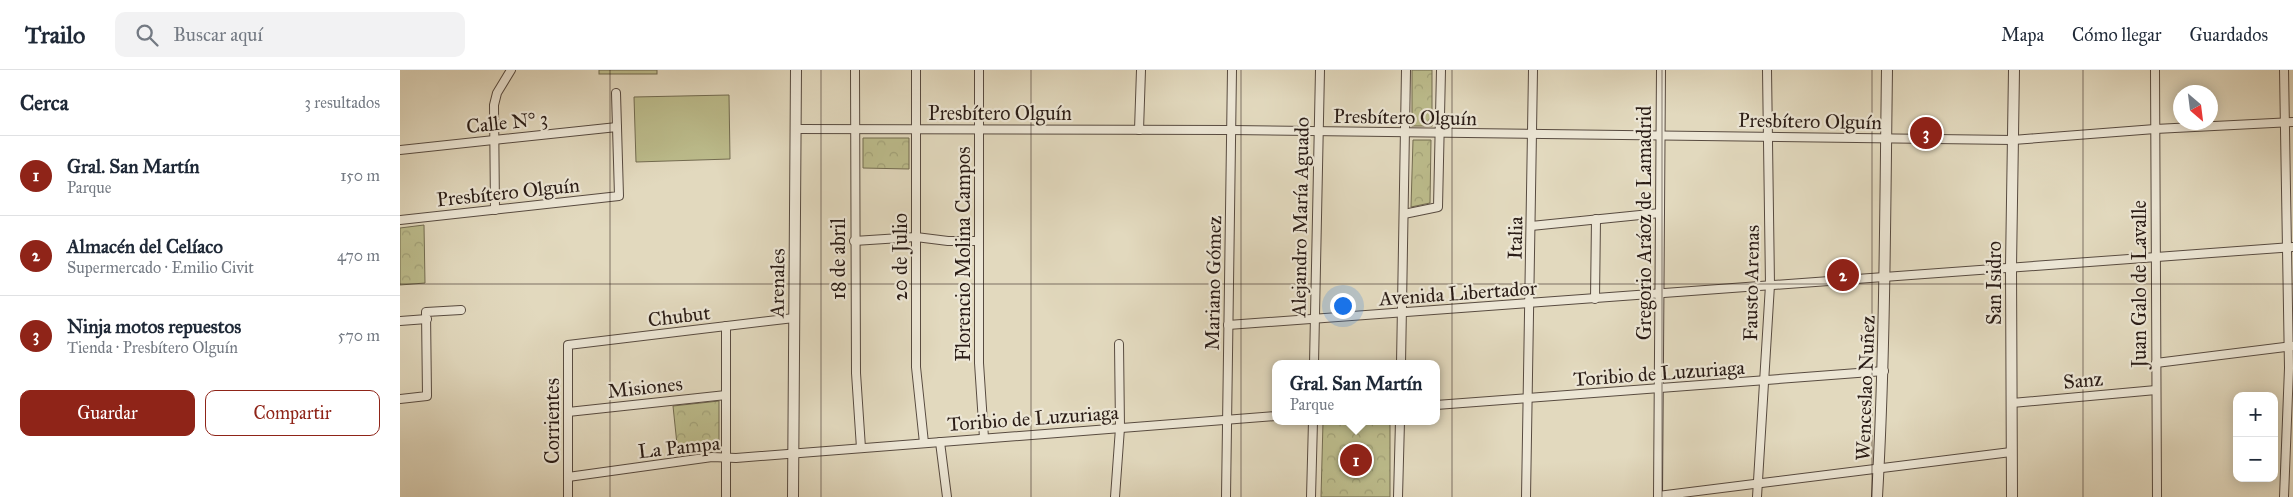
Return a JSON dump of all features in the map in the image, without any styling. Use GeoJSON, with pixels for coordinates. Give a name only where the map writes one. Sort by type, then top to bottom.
{"type":"FeatureCollection","features":[{"type":"Feature","properties":{"kind":"street"},"geometry":{"type":"LineString","coordinates":[[496,210],[494,105],[497,93],[511,70]]}},
{"type":"Feature","properties":{"kind":"street","name":"Arenales"},"geometry":{"type":"LineString","coordinates":[[793,497],[796,70]]}},
{"type":"Feature","properties":{"kind":"street","name":"18 de abril"},"geometry":{"type":"LineString","coordinates":[[855,70],[854,241],[856,372],[861,448]]}},
{"type":"Feature","properties":{"kind":"street","name":"20 de Julio"},"geometry":{"type":"LineString","coordinates":[[916,70],[916,367],[924,443]]}},
{"type":"Feature","properties":{"kind":"street","name":"Florencio Molina Campos"},"geometry":{"type":"LineString","coordinates":[[979,70],[979,363],[984,438]]}},
{"type":"Feature","properties":{"kind":"street"},"geometry":{"type":"LineString","coordinates":[[1139,130],[1140,70]]}},
{"type":"Feature","properties":{"kind":"street","name":"Mariano Gómez"},"geometry":{"type":"LineString","coordinates":[[1226,497],[1232,70]]}},
{"type":"Feature","properties":{"kind":"street","name":"Alejandro María Aguado"},"geometry":{"type":"LineString","coordinates":[[1314,360],[1320,70]]}},
{"type":"Feature","properties":{"kind":"street"},"geometry":{"type":"LineString","coordinates":[[1401,360],[1406,70]]}},
{"type":"Feature","properties":{"kind":"street"},"geometry":{"type":"LineString","coordinates":[[1404,214],[1438,207],[1441,70]]}},
{"type":"Feature","properties":{"kind":"street","name":"Italia"},"geometry":{"type":"LineString","coordinates":[[1526,497],[1533,70]]}},
{"type":"Feature","properties":{"kind":"street","name":"Gregorio Aráoz de Lamadrid"},"geometry":{"type":"LineString","coordinates":[[1658,497],[1661,70]]}},
{"type":"Feature","properties":{"kind":"street","name":"Fausto Arenas"},"geometry":{"type":"LineString","coordinates":[[1757,497],[1770,285],[1767,70]]}},
{"type":"Feature","properties":{"kind":"street","name":"Wenceslao Nuñez"},"geometry":{"type":"LineString","coordinates":[[1877,497],[1884,371],[1887,70]]}},
{"type":"Feature","properties":{"kind":"street","name":"San Isidro"},"geometry":{"type":"LineString","coordinates":[[2012,497],[2011,267],[2014,70]]}},
{"type":"Feature","properties":{"kind":"street","name":"Juan Galo de Lavalle"},"geometry":{"type":"LineString","coordinates":[[2155,70],[2157,497]]}},
{"type":"Feature","properties":{"kind":"street"},"geometry":{"type":"LineString","coordinates":[[2284,70],[2290,122],[2291,247],[2291,347],[2284,497]]}},
{"type":"Feature","properties":{"kind":"street"},"geometry":{"type":"LineString","coordinates":[[616,93],[617,127]]}},
{"type":"Feature","properties":{"kind":"street","name":"Presbítero Olguín"},"geometry":{"type":"LineString","coordinates":[[796,129],[1232,130],[2013,140],[2155,129],[2290,122]]}},
{"type":"Feature","properties":{"kind":"street","name":"Calle N° 3"},"geometry":{"type":"LineString","coordinates":[[400,150],[617,127]]}},
{"type":"Feature","properties":{"kind":"street","name":"Presbítero Olguín"},"geometry":{"type":"LineString","coordinates":[[400,220],[619,196],[617,127]]}},
{"type":"Feature","properties":{"kind":"street"},"geometry":{"type":"LineString","coordinates":[[1531,226],[1660,213]]}},
{"type":"Feature","properties":{"kind":"street"},"geometry":{"type":"LineString","coordinates":[[1595,299],[1596,219]]}},
{"type":"Feature","properties":{"kind":"street"},"geometry":{"type":"LineString","coordinates":[[854,241],[916,237],[948,241],[979,241]]}},
{"type":"Feature","properties":{"kind":"street","name":"Avenida Libertador"},"geometry":{"type":"LineString","coordinates":[[1228,325],[1401,314],[2291,247]]}},
{"type":"Feature","properties":{"kind":"street"},"geometry":{"type":"LineString","coordinates":[[400,399],[427,396],[426,312],[461,310]]}},
{"type":"Feature","properties":{"kind":"street","name":"Chubut"},"geometry":{"type":"LineString","coordinates":[[568,345],[794,318]]}},
{"type":"Feature","properties":{"kind":"street"},"geometry":{"type":"LineString","coordinates":[[400,321],[427,319]]}},
{"type":"Feature","properties":{"kind":"street"},"geometry":{"type":"LineString","coordinates":[[726,326],[726,497]]}},
{"type":"Feature","properties":{"kind":"street"},"geometry":{"type":"LineString","coordinates":[[1115,497],[1120,428],[1118,344]]}},
{"type":"Feature","properties":{"kind":"street","name":"Corrientes"},"geometry":{"type":"LineString","coordinates":[[568,345],[568,497]]}},
{"type":"Feature","properties":{"kind":"street"},"geometry":{"type":"LineString","coordinates":[[2156,363],[2291,347]]}},
{"type":"Feature","properties":{"kind":"street","name":"Toribio de Luzuriaga"},"geometry":{"type":"LineString","coordinates":[[1440,405],[1764,382],[1884,371]]}},
{"type":"Feature","properties":{"kind":"street","name":"Sanz"},"geometry":{"type":"LineString","coordinates":[[2012,402],[2156,390]]}},
{"type":"Feature","properties":{"kind":"street","name":"Misiones"},"geometry":{"type":"LineString","coordinates":[[568,412],[726,395]]}},
{"type":"Feature","properties":{"kind":"street","name":"Toribio de Luzuriaga"},"geometry":{"type":"LineString","coordinates":[[793,453],[1272,416]]}},
{"type":"Feature","properties":{"kind":"street"},"geometry":{"type":"LineString","coordinates":[[1311,497],[1313,425]]}},
{"type":"Feature","properties":{"kind":"street"},"geometry":{"type":"LineString","coordinates":[[1398,497],[1400,425]]}},
{"type":"Feature","properties":{"kind":"street"},"geometry":{"type":"LineString","coordinates":[[940,442],[947,497]]}},
{"type":"Feature","properties":{"kind":"street"},"geometry":{"type":"LineString","coordinates":[[1658,497],[2012,452]]}},
{"type":"Feature","properties":{"kind":"street","name":"La Pampa"},"geometry":{"type":"LineString","coordinates":[[568,476],[712,457],[725,458],[793,453]]}},
{"type":"Feature","properties":{"kind":"green space"},"geometry":{"type":"Polygon","coordinates":[[[599,70],[657,70],[657,74],[599,74],[599,70]]]}},
{"type":"Feature","properties":{"kind":"green space"},"geometry":{"type":"Polygon","coordinates":[[[1412,70],[1432,70],[1432,126],[1412,126],[1412,70]]]}},
{"type":"Feature","properties":{"kind":"green space"},"geometry":{"type":"Polygon","coordinates":[[[729,95],[730,159],[636,162],[634,97],[729,95]]]}},
{"type":"Feature","properties":{"kind":"green space"},"geometry":{"type":"Polygon","coordinates":[[[863,138],[909,138],[909,169],[863,168],[863,138]]]}},
{"type":"Feature","properties":{"kind":"green space"},"geometry":{"type":"Polygon","coordinates":[[[1413,140],[1431,140],[1430,203],[1411,207],[1413,140]]]}},
{"type":"Feature","properties":{"kind":"green space"},"geometry":{"type":"Polygon","coordinates":[[[424,225],[425,283],[400,285],[400,228],[424,225]]]}},
{"type":"Feature","properties":{"kind":"green space"},"geometry":{"type":"Polygon","coordinates":[[[719,401],[719,450],[678,454],[673,406],[719,401]]]}},
{"type":"Feature","properties":{"kind":"green space"},"geometry":{"type":"Polygon","coordinates":[[[1323,425],[1390,425],[1390,497],[1321,497],[1323,425]]]}},
{"type":"Feature","properties":{"kind":"place","name":"Ninja motos repuestos"},"geometry":{"type":"Point","coordinates":[1926,133]}},
{"type":"Feature","properties":{"kind":"place","name":"Almacén del Celíaco"},"geometry":{"type":"Point","coordinates":[1843,275]}},
{"type":"Feature","properties":{"kind":"place","name":"Gral. San Martín"},"geometry":{"type":"Point","coordinates":[1356,460]}}]}
